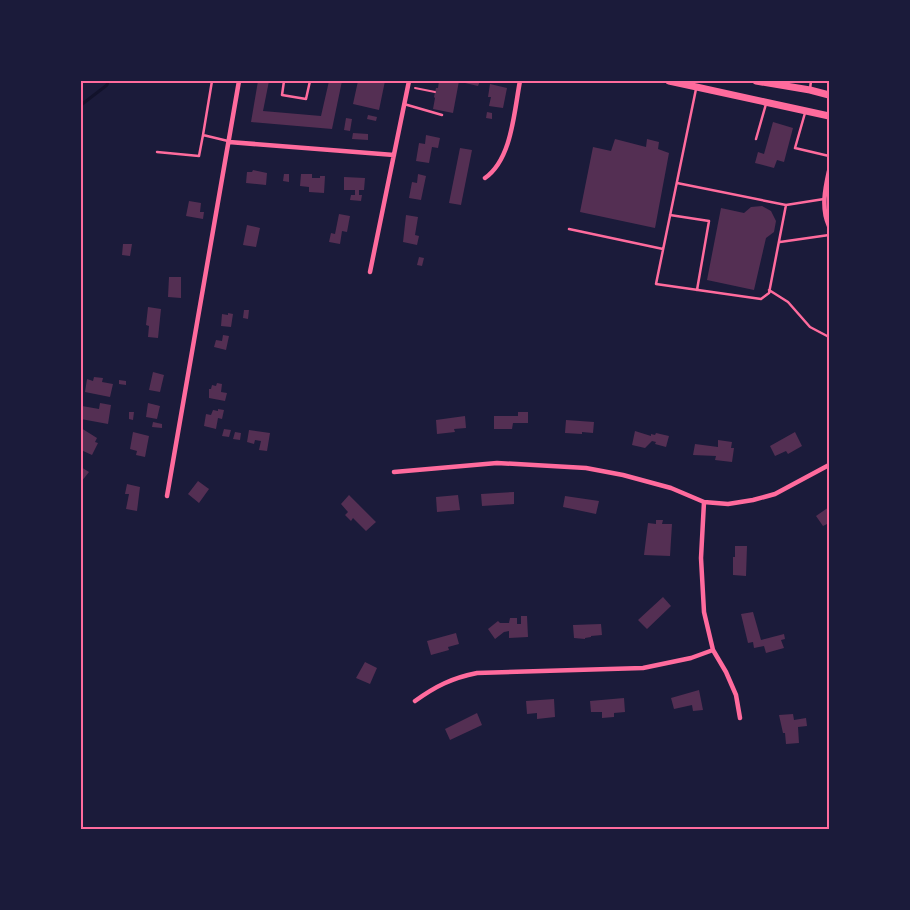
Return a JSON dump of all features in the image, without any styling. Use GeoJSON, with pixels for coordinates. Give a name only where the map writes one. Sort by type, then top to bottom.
{"type":"FeatureCollection","features":[{"type":"Feature","properties":{"kind":"main road"},"geometry":{"type":"LineString","coordinates":[[669,81],[829,116]]}},
{"type":"Feature","properties":{"kind":"main road"},"geometry":{"type":"LineString","coordinates":[[760,82],[829,95]]}},
{"type":"Feature","properties":{"kind":"street"},"geometry":{"type":"LineString","coordinates":[[167,496],[239,81]]}},
{"type":"Feature","properties":{"kind":"street"},"geometry":{"type":"LineString","coordinates":[[485,178],[491,174],[504,154],[520,81]]}},
{"type":"Feature","properties":{"kind":"street"},"geometry":{"type":"LineString","coordinates":[[370,272],[408,84]]}},
{"type":"Feature","properties":{"kind":"street"},"geometry":{"type":"LineString","coordinates":[[229,142],[394,155]]}},
{"type":"Feature","properties":{"kind":"street"},"geometry":{"type":"LineString","coordinates":[[829,171],[824,199],[825,218],[829,226]]}},
{"type":"Feature","properties":{"kind":"street"},"geometry":{"type":"LineString","coordinates":[[394,472],[497,463],[586,468],[623,475],[671,488],[704,502],[728,504],[764,498],[787,489],[829,465]]}},
{"type":"Feature","properties":{"kind":"street"},"geometry":{"type":"LineString","coordinates":[[704,502],[701,558],[704,612],[713,650],[726,672],[736,695],[740,718]]}},
{"type":"Feature","properties":{"kind":"street"},"geometry":{"type":"LineString","coordinates":[[415,701],[442,683],[458,677],[496,672],[643,668],[691,658],[713,650]]}},
{"type":"Feature","properties":{"kind":"lane"},"geometry":{"type":"LineString","coordinates":[[157,152],[199,156],[212,81]]}},
{"type":"Feature","properties":{"kind":"lane"},"geometry":{"type":"LineString","coordinates":[[284,81],[282,95],[306,99],[310,81]]}},
{"type":"Feature","properties":{"kind":"lane"},"geometry":{"type":"LineString","coordinates":[[810,90],[811,81]]}},
{"type":"Feature","properties":{"kind":"lane"},"geometry":{"type":"LineString","coordinates":[[697,87],[656,284],[760,299],[769,293],[786,205]]}},
{"type":"Feature","properties":{"kind":"lane"},"geometry":{"type":"LineString","coordinates":[[756,139],[766,103]]}},
{"type":"Feature","properties":{"kind":"lane"},"geometry":{"type":"LineString","coordinates":[[404,104],[442,115]]}},
{"type":"Feature","properties":{"kind":"lane"},"geometry":{"type":"LineString","coordinates":[[805,111],[795,148],[829,156]]}},
{"type":"Feature","properties":{"kind":"lane"},"geometry":{"type":"LineString","coordinates":[[203,135],[229,142]]}},
{"type":"Feature","properties":{"kind":"lane"},"geometry":{"type":"LineString","coordinates":[[677,183],[786,205],[824,199]]}},
{"type":"Feature","properties":{"kind":"lane"},"geometry":{"type":"LineString","coordinates":[[670,215],[709,221],[697,290]]}},
{"type":"Feature","properties":{"kind":"lane"},"geometry":{"type":"LineString","coordinates":[[569,229],[664,249]]}},
{"type":"Feature","properties":{"kind":"lane"},"geometry":{"type":"LineString","coordinates":[[780,242],[829,235]]}},
{"type":"Feature","properties":{"kind":"lane"},"geometry":{"type":"LineString","coordinates":[[769,290],[788,302],[810,327],[828,337],[829,327]]}},
{"type":"Feature","properties":{"kind":"path"},"geometry":{"type":"LineString","coordinates":[[408,84],[435,92]]}},
{"type":"Feature","properties":{"kind":"building"},"geometry":{"type":"Polygon","coordinates":[[[258,81],[269,81],[263,111],[321,116],[329,81],[342,81],[332,129],[251,122],[258,81]]]}},
{"type":"Feature","properties":{"kind":"building"},"geometry":{"type":"Polygon","coordinates":[[[358,81],[385,81],[379,110],[353,104],[358,81]]]}},
{"type":"Feature","properties":{"kind":"building"},"geometry":{"type":"Polygon","coordinates":[[[439,81],[459,81],[453,113],[433,109],[435,92],[439,81]]]}},
{"type":"Feature","properties":{"kind":"building"},"geometry":{"type":"Polygon","coordinates":[[[466,81],[480,81],[478,86],[465,83],[466,81]]]}},
{"type":"Feature","properties":{"kind":"building"},"geometry":{"type":"Polygon","coordinates":[[[490,84],[507,88],[503,108],[489,106],[491,97],[488,97],[490,84]]]}},
{"type":"Feature","properties":{"kind":"building"},"geometry":{"type":"Polygon","coordinates":[[[487,112],[492,113],[492,119],[486,118],[487,112]]]}},
{"type":"Feature","properties":{"kind":"building"},"geometry":{"type":"Polygon","coordinates":[[[368,115],[377,117],[376,121],[367,119],[368,115]]]}},
{"type":"Feature","properties":{"kind":"building"},"geometry":{"type":"Polygon","coordinates":[[[346,118],[352,119],[350,131],[344,130],[346,118]]]}},
{"type":"Feature","properties":{"kind":"building"},"geometry":{"type":"Polygon","coordinates":[[[773,122],[793,128],[784,162],[777,160],[774,168],[755,163],[758,152],[764,154],[773,122]]]}},
{"type":"Feature","properties":{"kind":"building"},"geometry":{"type":"Polygon","coordinates":[[[353,133],[368,134],[368,140],[352,139],[353,133]]]}},
{"type":"Feature","properties":{"kind":"building"},"geometry":{"type":"Polygon","coordinates":[[[426,135],[440,138],[438,148],[432,147],[429,163],[416,161],[419,143],[425,144],[426,135]]]}},
{"type":"Feature","properties":{"kind":"building"},"geometry":{"type":"Polygon","coordinates":[[[615,139],[646,147],[647,139],[659,142],[658,149],[669,153],[655,228],[580,212],[593,147],[611,151],[615,139]]]}},
{"type":"Feature","properties":{"kind":"building"},"geometry":{"type":"Polygon","coordinates":[[[460,148],[472,150],[461,205],[449,203],[460,148]]]}},
{"type":"Feature","properties":{"kind":"building"},"geometry":{"type":"Polygon","coordinates":[[[253,170],[267,173],[266,185],[246,183],[247,172],[252,172],[253,170]]]}},
{"type":"Feature","properties":{"kind":"building"},"geometry":{"type":"Polygon","coordinates":[[[284,174],[289,174],[289,182],[283,181],[284,174]]]}},
{"type":"Feature","properties":{"kind":"building"},"geometry":{"type":"Polygon","coordinates":[[[301,174],[312,174],[312,178],[325,176],[324,193],[309,192],[309,187],[300,186],[301,174]]]}},
{"type":"Feature","properties":{"kind":"building"},"geometry":{"type":"Polygon","coordinates":[[[418,174],[426,176],[421,200],[409,198],[412,182],[417,183],[418,174]]]}},
{"type":"Feature","properties":{"kind":"building"},"geometry":{"type":"Polygon","coordinates":[[[344,177],[365,178],[364,190],[359,190],[359,195],[362,195],[361,201],[350,200],[351,195],[355,195],[355,190],[344,190],[344,177]]]}},
{"type":"Feature","properties":{"kind":"building"},"geometry":{"type":"Polygon","coordinates":[[[189,201],[201,203],[200,212],[204,212],[203,219],[186,216],[189,201]]]}},
{"type":"Feature","properties":{"kind":"building"},"geometry":{"type":"Polygon","coordinates":[[[762,206],[771,211],[776,221],[774,232],[766,238],[754,290],[707,280],[721,208],[744,213],[751,207],[762,206]]]}},
{"type":"Feature","properties":{"kind":"building"},"geometry":{"type":"Polygon","coordinates":[[[339,214],[350,216],[347,232],[342,231],[340,244],[329,242],[331,233],[335,234],[339,214]]]}},
{"type":"Feature","properties":{"kind":"building"},"geometry":{"type":"Polygon","coordinates":[[[406,215],[418,217],[415,235],[419,236],[417,245],[403,242],[406,215]]]}},
{"type":"Feature","properties":{"kind":"building"},"geometry":{"type":"Polygon","coordinates":[[[247,225],[260,228],[256,247],[243,245],[247,225]]]}},
{"type":"Feature","properties":{"kind":"building"},"geometry":{"type":"Polygon","coordinates":[[[123,244],[132,244],[130,256],[122,255],[123,244]]]}},
{"type":"Feature","properties":{"kind":"building"},"geometry":{"type":"Polygon","coordinates":[[[419,257],[424,258],[422,266],[417,265],[419,257]]]}},
{"type":"Feature","properties":{"kind":"building"},"geometry":{"type":"Polygon","coordinates":[[[169,277],[181,277],[181,298],[168,297],[169,277]]]}},
{"type":"Feature","properties":{"kind":"building"},"geometry":{"type":"Polygon","coordinates":[[[148,307],[161,309],[158,338],[148,337],[149,326],[146,325],[148,307]]]}},
{"type":"Feature","properties":{"kind":"building"},"geometry":{"type":"Polygon","coordinates":[[[244,310],[249,310],[248,319],[243,318],[244,310]]]}},
{"type":"Feature","properties":{"kind":"building"},"geometry":{"type":"Polygon","coordinates":[[[228,313],[233,314],[231,327],[221,326],[222,314],[228,315],[228,313]]]}},
{"type":"Feature","properties":{"kind":"building"},"geometry":{"type":"Polygon","coordinates":[[[223,335],[229,336],[226,350],[214,347],[216,340],[222,341],[223,335]]]}},
{"type":"Feature","properties":{"kind":"building"},"geometry":{"type":"Polygon","coordinates":[[[153,372],[164,375],[160,392],[149,390],[153,372]]]}},
{"type":"Feature","properties":{"kind":"building"},"geometry":{"type":"Polygon","coordinates":[[[94,377],[103,378],[102,382],[113,384],[110,397],[85,392],[87,379],[93,381],[94,377]]]}},
{"type":"Feature","properties":{"kind":"building"},"geometry":{"type":"Polygon","coordinates":[[[119,380],[126,381],[126,385],[119,384],[119,380]]]}},
{"type":"Feature","properties":{"kind":"building"},"geometry":{"type":"Polygon","coordinates":[[[217,383],[222,384],[221,392],[227,393],[225,401],[209,398],[209,389],[211,389],[212,385],[216,386],[217,383]]]}},
{"type":"Feature","properties":{"kind":"building"},"geometry":{"type":"Polygon","coordinates":[[[100,403],[111,405],[108,424],[81,419],[82,406],[99,409],[100,403]]]}},
{"type":"Feature","properties":{"kind":"building"},"geometry":{"type":"Polygon","coordinates":[[[148,403],[160,406],[157,419],[146,417],[148,403]]]}},
{"type":"Feature","properties":{"kind":"building"},"geometry":{"type":"Polygon","coordinates":[[[218,409],[224,410],[222,419],[218,418],[216,429],[204,426],[206,414],[211,415],[213,410],[218,411],[218,409]]]}},
{"type":"Feature","properties":{"kind":"building"},"geometry":{"type":"Polygon","coordinates":[[[129,412],[134,412],[133,420],[129,419],[129,412]]]}},
{"type":"Feature","properties":{"kind":"building"},"geometry":{"type":"Polygon","coordinates":[[[518,412],[528,412],[528,423],[513,423],[512,429],[494,429],[494,416],[518,416],[518,412]]]}},
{"type":"Feature","properties":{"kind":"building"},"geometry":{"type":"Polygon","coordinates":[[[465,416],[466,428],[454,429],[455,432],[437,434],[436,420],[465,416]]]}},
{"type":"Feature","properties":{"kind":"building"},"geometry":{"type":"Polygon","coordinates":[[[566,420],[594,422],[593,433],[565,433],[566,420]]]}},
{"type":"Feature","properties":{"kind":"building"},"geometry":{"type":"Polygon","coordinates":[[[153,422],[162,424],[162,428],[152,427],[153,422]]]}},
{"type":"Feature","properties":{"kind":"building"},"geometry":{"type":"Polygon","coordinates":[[[81,428],[97,438],[95,442],[98,443],[92,455],[81,450],[81,428]]]}},
{"type":"Feature","properties":{"kind":"building"},"geometry":{"type":"Polygon","coordinates":[[[224,429],[231,430],[229,437],[222,436],[224,429]]]}},
{"type":"Feature","properties":{"kind":"building"},"geometry":{"type":"Polygon","coordinates":[[[249,430],[270,433],[267,451],[259,450],[261,441],[255,440],[254,444],[247,442],[249,430]]]}},
{"type":"Feature","properties":{"kind":"building"},"geometry":{"type":"Polygon","coordinates":[[[635,431],[651,436],[651,434],[655,435],[656,433],[669,436],[666,447],[655,444],[656,442],[652,441],[645,448],[632,445],[635,431]]]}},
{"type":"Feature","properties":{"kind":"building"},"geometry":{"type":"Polygon","coordinates":[[[133,432],[149,436],[145,457],[136,455],[137,451],[130,449],[133,432]]]}},
{"type":"Feature","properties":{"kind":"building"},"geometry":{"type":"Polygon","coordinates":[[[235,432],[241,433],[240,440],[233,439],[235,432]]]}},
{"type":"Feature","properties":{"kind":"building"},"geometry":{"type":"Polygon","coordinates":[[[795,432],[802,446],[788,454],[786,451],[775,456],[770,446],[795,432]]]}},
{"type":"Feature","properties":{"kind":"building"},"geometry":{"type":"Polygon","coordinates":[[[718,440],[732,442],[731,448],[734,448],[732,462],[715,460],[716,456],[693,455],[695,444],[718,447],[718,440]]]}},
{"type":"Feature","properties":{"kind":"building"},"geometry":{"type":"Polygon","coordinates":[[[81,467],[89,472],[81,482],[81,467]]]}},
{"type":"Feature","properties":{"kind":"building"},"geometry":{"type":"Polygon","coordinates":[[[198,481],[209,489],[199,503],[188,494],[198,481]]]}},
{"type":"Feature","properties":{"kind":"building"},"geometry":{"type":"Polygon","coordinates":[[[127,484],[140,487],[137,511],[126,509],[129,494],[125,494],[127,484]]]}},
{"type":"Feature","properties":{"kind":"building"},"geometry":{"type":"Polygon","coordinates":[[[514,492],[514,504],[482,506],[481,494],[514,492]]]}},
{"type":"Feature","properties":{"kind":"building"},"geometry":{"type":"Polygon","coordinates":[[[349,495],[376,522],[366,531],[353,518],[351,521],[345,515],[348,512],[341,504],[349,495]]]}},
{"type":"Feature","properties":{"kind":"building"},"geometry":{"type":"Polygon","coordinates":[[[458,495],[460,510],[437,512],[436,497],[458,495]]]}},
{"type":"Feature","properties":{"kind":"building"},"geometry":{"type":"Polygon","coordinates":[[[565,496],[599,501],[596,514],[563,507],[565,496]]]}},
{"type":"Feature","properties":{"kind":"building"},"geometry":{"type":"Polygon","coordinates":[[[829,507],[829,523],[823,526],[816,516],[829,507]]]}},
{"type":"Feature","properties":{"kind":"building"},"geometry":{"type":"Polygon","coordinates":[[[656,520],[663,520],[662,524],[672,524],[670,556],[644,555],[648,523],[656,524],[656,520]]]}},
{"type":"Feature","properties":{"kind":"building"},"geometry":{"type":"Polygon","coordinates":[[[735,546],[747,546],[746,576],[733,575],[735,546]]]}},
{"type":"Feature","properties":{"kind":"building"},"geometry":{"type":"Polygon","coordinates":[[[663,597],[671,606],[647,629],[638,620],[663,597]]]}},
{"type":"Feature","properties":{"kind":"building"},"geometry":{"type":"Polygon","coordinates":[[[753,612],[761,640],[784,634],[785,639],[781,640],[784,648],[766,653],[764,646],[754,648],[753,642],[748,643],[741,614],[753,612]]]}},
{"type":"Feature","properties":{"kind":"building"},"geometry":{"type":"Polygon","coordinates":[[[521,616],[527,616],[528,637],[509,638],[509,631],[504,632],[495,639],[488,629],[498,621],[500,623],[509,623],[510,618],[517,618],[517,624],[521,624],[521,616]]]}},
{"type":"Feature","properties":{"kind":"building"},"geometry":{"type":"Polygon","coordinates":[[[601,624],[602,635],[591,636],[585,639],[574,638],[573,625],[601,624]]]}},
{"type":"Feature","properties":{"kind":"building"},"geometry":{"type":"Polygon","coordinates":[[[456,633],[459,644],[448,647],[449,650],[431,655],[427,641],[456,633]]]}},
{"type":"Feature","properties":{"kind":"building"},"geometry":{"type":"Polygon","coordinates":[[[365,662],[377,668],[370,684],[356,678],[365,662]]]}},
{"type":"Feature","properties":{"kind":"building"},"geometry":{"type":"Polygon","coordinates":[[[699,690],[703,710],[693,711],[692,705],[674,709],[671,698],[699,690]]]}},
{"type":"Feature","properties":{"kind":"building"},"geometry":{"type":"Polygon","coordinates":[[[624,698],[625,712],[614,713],[614,717],[602,718],[602,712],[591,712],[590,701],[624,698]]]}},
{"type":"Feature","properties":{"kind":"building"},"geometry":{"type":"Polygon","coordinates":[[[554,699],[555,717],[537,719],[537,713],[527,714],[526,701],[554,699]]]}},
{"type":"Feature","properties":{"kind":"building"},"geometry":{"type":"Polygon","coordinates":[[[477,713],[482,725],[450,740],[445,729],[477,713]]]}},
{"type":"Feature","properties":{"kind":"building"},"geometry":{"type":"Polygon","coordinates":[[[793,714],[794,720],[806,718],[807,726],[798,727],[799,743],[786,744],[785,733],[783,733],[779,715],[793,714]]]}},
{"type":"Feature","properties":{"kind":"waterway"},"geometry":{"type":"LineString","coordinates":[[81,105],[107,85],[108,81]]}}]}
